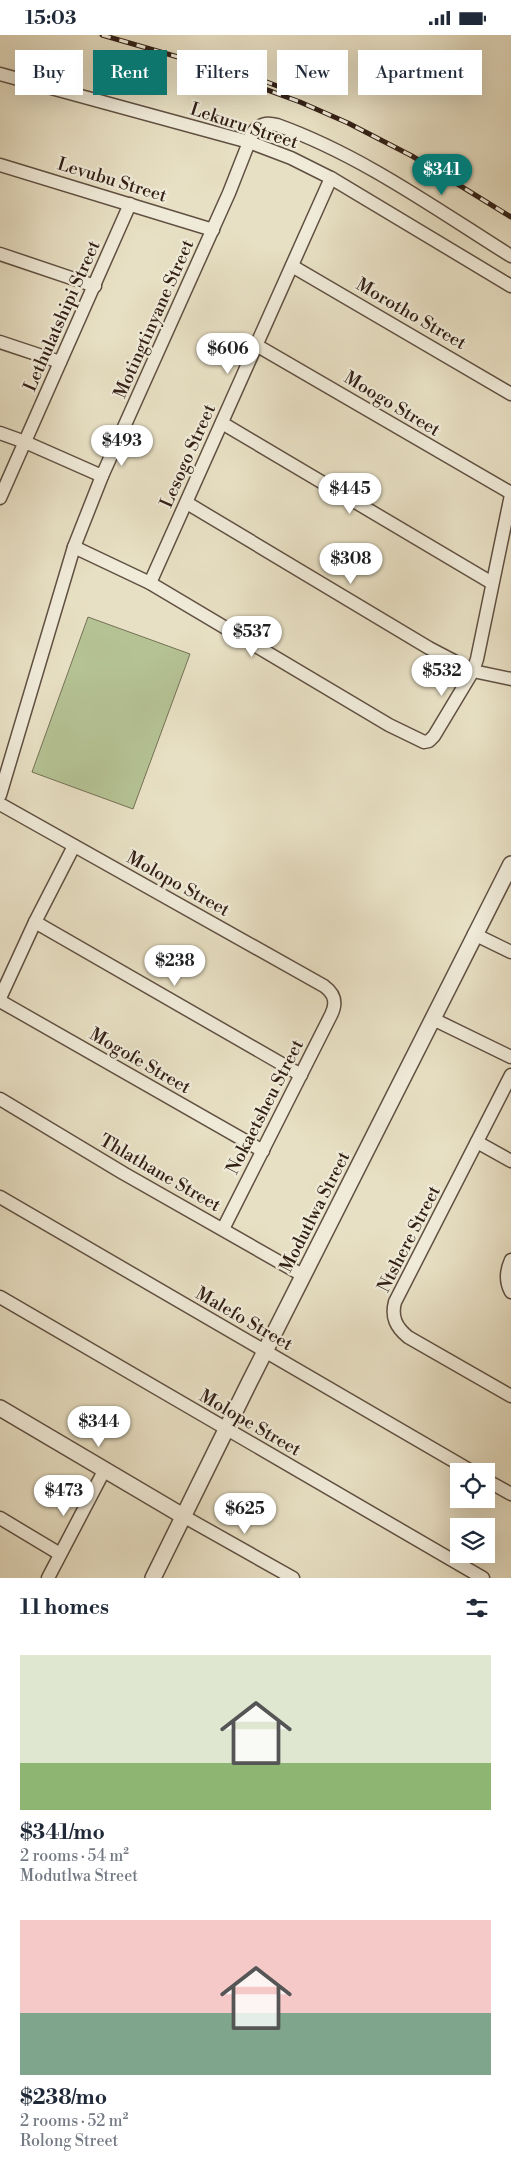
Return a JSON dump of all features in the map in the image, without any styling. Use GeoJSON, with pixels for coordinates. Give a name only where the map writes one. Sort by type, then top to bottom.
{"type":"FeatureCollection","features":[{"type":"Feature","properties":{"kind":"street","name":"Lekuru Street"},"geometry":{"type":"LineString","coordinates":[[0,73],[249,142],[291,158],[331,178],[511,286]]}},
{"type":"Feature","properties":{"kind":"street"},"geometry":{"type":"LineString","coordinates":[[249,142],[257,127],[266,123],[272,124],[358,162],[401,186],[511,257]]}},
{"type":"Feature","properties":{"kind":"street","name":"Motingtinyane Street"},"geometry":{"type":"LineString","coordinates":[[0,795],[74,547],[102,476],[213,230],[249,142]]}},
{"type":"Feature","properties":{"kind":"street","name":"Levubu Street"},"geometry":{"type":"LineString","coordinates":[[0,165],[213,230]]}},
{"type":"Feature","properties":{"kind":"street","name":"Lesogo Street"},"geometry":{"type":"LineString","coordinates":[[150,583],[331,178]]}},
{"type":"Feature","properties":{"kind":"street","name":"Lethulatshipi Street"},"geometry":{"type":"LineString","coordinates":[[0,498],[130,204]]}},
{"type":"Feature","properties":{"kind":"street"},"geometry":{"type":"LineString","coordinates":[[0,255],[95,286]]}},
{"type":"Feature","properties":{"kind":"street","name":"Morotho Street"},"geometry":{"type":"LineString","coordinates":[[292,266],[511,394]]}},
{"type":"Feature","properties":{"kind":"street"},"geometry":{"type":"LineString","coordinates":[[0,342],[60,362]]}},
{"type":"Feature","properties":{"kind":"street","name":"Moogo Street"},"geometry":{"type":"LineString","coordinates":[[256,345],[511,494]]}},
{"type":"Feature","properties":{"kind":"street"},"geometry":{"type":"LineString","coordinates":[[222,423],[492,583]]}},
{"type":"Feature","properties":{"kind":"street"},"geometry":{"type":"LineString","coordinates":[[0,433],[102,476]]}},
{"type":"Feature","properties":{"kind":"street"},"geometry":{"type":"LineString","coordinates":[[74,547],[150,583],[419,741],[426,742],[432,739],[473,671],[483,634],[511,494]]}},
{"type":"Feature","properties":{"kind":"street"},"geometry":{"type":"LineString","coordinates":[[187,503],[429,648],[473,671],[511,679]]}},
{"type":"Feature","properties":{"kind":"street","name":"Molopo Street"},"geometry":{"type":"LineString","coordinates":[[0,804],[324,986],[331,992],[335,1000]]}},
{"type":"Feature","properties":{"kind":"street"},"geometry":{"type":"LineString","coordinates":[[0,999],[35,922],[74,846]]}},
{"type":"Feature","properties":{"kind":"street","name":"Modutlwa Street"},"geometry":{"type":"LineString","coordinates":[[153,1578],[474,934],[511,864]]}},
{"type":"Feature","properties":{"kind":"street"},"geometry":{"type":"LineString","coordinates":[[35,922],[301,1075]]}},
{"type":"Feature","properties":{"kind":"street"},"geometry":{"type":"LineString","coordinates":[[474,934],[511,953]]}},
{"type":"Feature","properties":{"kind":"street","name":"Mogofe Street"},"geometry":{"type":"LineString","coordinates":[[0,999],[263,1151]]}},
{"type":"Feature","properties":{"kind":"street","name":"Nokaetsheu Street"},"geometry":{"type":"LineString","coordinates":[[223,1229],[334,1010],[335,1000]]}},
{"type":"Feature","properties":{"kind":"street"},"geometry":{"type":"LineString","coordinates":[[433,1019],[511,1057]]}},
{"type":"Feature","properties":{"kind":"street","name":"Ntshere Street"},"geometry":{"type":"LineString","coordinates":[[511,1075],[395,1302],[393,1316],[399,1329],[408,1337],[511,1397]]}},
{"type":"Feature","properties":{"kind":"street","name":"Thlathane Street"},"geometry":{"type":"LineString","coordinates":[[0,1099],[123,1173],[304,1276]]}},
{"type":"Feature","properties":{"kind":"street"},"geometry":{"type":"LineString","coordinates":[[477,1142],[511,1161]]}},
{"type":"Feature","properties":{"kind":"street","name":"Malefo Street"},"geometry":{"type":"LineString","coordinates":[[0,1197],[457,1463]]}},
{"type":"Feature","properties":{"kind":"street"},"geometry":{"type":"LineString","coordinates":[[511,1260],[506,1276],[511,1292]]}},
{"type":"Feature","properties":{"kind":"street","name":"Molope Street"},"geometry":{"type":"LineString","coordinates":[[0,1297],[483,1578]]}},
{"type":"Feature","properties":{"kind":"street"},"geometry":{"type":"LineString","coordinates":[[0,1408],[293,1578]]}},
{"type":"Feature","properties":{"kind":"street"},"geometry":{"type":"LineString","coordinates":[[48,1578],[105,1469]]}},
{"type":"Feature","properties":{"kind":"street"},"geometry":{"type":"LineString","coordinates":[[495,1485],[511,1494]]}},
{"type":"Feature","properties":{"kind":"street"},"geometry":{"type":"LineString","coordinates":[[0,1518],[60,1554]]}},
{"type":"Feature","properties":{"kind":"green space"},"geometry":{"type":"Polygon","coordinates":[[[88,617],[190,654],[133,809],[32,772],[88,617]]]}},
{"type":"Feature","properties":{"kind":"railway"},"geometry":{"type":"LineString","coordinates":[[102,35],[178,57],[300,102],[348,123],[412,156],[511,217]]}},
{"type":"Feature","properties":{"kind":"railway"},"geometry":{"type":"LineString","coordinates":[[267,82],[277,86]]}}]}
